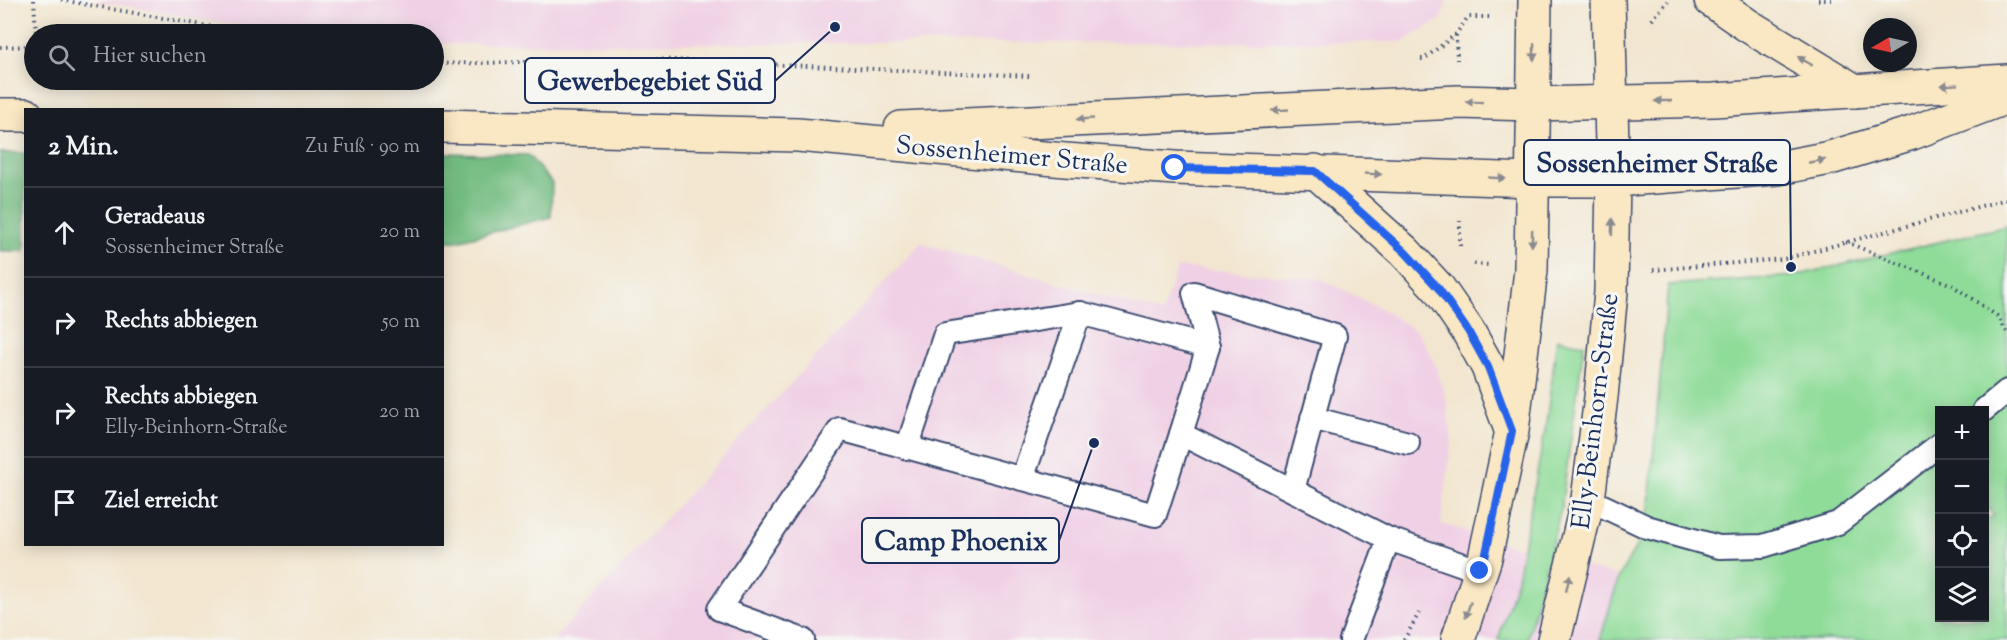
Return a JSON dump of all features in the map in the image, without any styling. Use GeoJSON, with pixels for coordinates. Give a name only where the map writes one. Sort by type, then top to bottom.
{"type":"FeatureCollection","features":[{"type":"Feature","properties":{"kind":"main road","name":"Elly-Beinhorn-Straße"},"geometry":{"type":"LineString","coordinates":[[1554,640],[1588,499],[1611,292],[1613,180],[1608,0]]}},
{"type":"Feature","properties":{"kind":"main road"},"geometry":{"type":"LineString","coordinates":[[1711,0],[1747,26],[1855,91]]}},
{"type":"Feature","properties":{"kind":"main road"},"geometry":{"type":"LineString","coordinates":[[1458,640],[1485,558],[1512,431],[1531,270],[1535,9]]}},
{"type":"Feature","properties":{"kind":"main road","name":"Sossenheimer Straße"},"geometry":{"type":"LineString","coordinates":[[798,135],[852,130],[1458,102],[1533,104],[1714,100],[2007,81]]}},
{"type":"Feature","properties":{"kind":"main road","name":"Sossenheimer Straße"},"geometry":{"type":"LineString","coordinates":[[444,126],[798,135],[1164,167],[1533,180],[1613,180],[1778,168],[1830,158],[1912,133],[2007,97]]}},
{"type":"Feature","properties":{"kind":"main road"},"geometry":{"type":"LineString","coordinates":[[0,115],[24,115]]}},
{"type":"Feature","properties":{"kind":"main road"},"geometry":{"type":"LineString","coordinates":[[1315,171],[1405,252],[1439,289],[1468,331],[1488,367],[1512,431]]}},
{"type":"Feature","properties":{"kind":"lane"},"geometry":{"type":"LineString","coordinates":[[802,640],[719,609],[840,429],[1155,515],[1208,347],[1194,293],[1335,336],[1293,490]]}},
{"type":"Feature","properties":{"kind":"lane"},"geometry":{"type":"LineString","coordinates":[[907,448],[945,334],[1080,313],[1208,347]]}},
{"type":"Feature","properties":{"kind":"lane"},"geometry":{"type":"LineString","coordinates":[[1022,479],[1080,313]]}},
{"type":"Feature","properties":{"kind":"lane"},"geometry":{"type":"LineString","coordinates":[[1989,407],[2007,391]]}},
{"type":"Feature","properties":{"kind":"lane"},"geometry":{"type":"LineString","coordinates":[[1312,418],[1408,443]]}},
{"type":"Feature","properties":{"kind":"lane"},"geometry":{"type":"LineString","coordinates":[[1181,434],[1389,539],[1480,571]]}},
{"type":"Feature","properties":{"kind":"lane"},"geometry":{"type":"LineString","coordinates":[[1588,499],[1647,527],[1719,547],[1763,546],[1838,523],[1935,448]]}},
{"type":"Feature","properties":{"kind":"lane"},"geometry":{"type":"LineString","coordinates":[[1351,640],[1389,539]]}},
{"type":"Feature","properties":{"kind":"path"},"geometry":{"type":"LineString","coordinates":[[34,0],[35,24]]}},
{"type":"Feature","properties":{"kind":"path"},"geometry":{"type":"LineString","coordinates":[[61,0],[197,24]]}},
{"type":"Feature","properties":{"kind":"path"},"geometry":{"type":"LineString","coordinates":[[1818,0],[1833,0]]}},
{"type":"Feature","properties":{"kind":"path"},"geometry":{"type":"LineString","coordinates":[[1412,60],[1424,59],[1456,34],[1468,16],[1535,9]]}},
{"type":"Feature","properties":{"kind":"path"},"geometry":{"type":"LineString","coordinates":[[0,47],[24,46]]}},
{"type":"Feature","properties":{"kind":"path"},"geometry":{"type":"LineString","coordinates":[[444,64],[653,59],[1032,76]]}},
{"type":"Feature","properties":{"kind":"path"},"geometry":{"type":"LineString","coordinates":[[1846,242],[1952,285],[1997,316],[2007,332]]}},
{"type":"Feature","properties":{"kind":"shaded area"},"geometry":{"type":"Polygon","coordinates":[[[91,0],[1447,0],[1441,19],[1402,42],[444,44],[444,24],[229,24],[91,0]]]}},
{"type":"Feature","properties":{"kind":"shaded area"},"geometry":{"type":"Polygon","coordinates":[[[921,243],[1162,313],[1177,267],[1321,279],[1380,308],[1418,332],[1433,359],[1446,399],[1452,440],[1441,524],[1619,577],[1600,640],[553,640],[921,243]]]}},
{"type":"Feature","properties":{"kind":"green space"},"geometry":{"type":"Polygon","coordinates":[[[0,153],[24,153],[24,251],[0,251],[0,153]]]}},
{"type":"Feature","properties":{"kind":"green space"},"geometry":{"type":"Polygon","coordinates":[[[444,153],[528,155],[552,183],[551,217],[457,241],[444,241],[444,153]]]}},
{"type":"Feature","properties":{"kind":"green space"},"geometry":{"type":"Polygon","coordinates":[[[2007,226],[2007,640],[1600,640],[1619,577],[1647,527],[1668,285],[1794,276],[2007,226]]]}},
{"type":"Feature","properties":{"kind":"green space"},"geometry":{"type":"Polygon","coordinates":[[[1557,339],[1584,344],[1561,509],[1527,640],[1498,640],[1517,579],[1545,431],[1557,339]]]}},
{"type":"Feature","properties":{"kind":"place","name":"Gewerbegebiet Süd"},"geometry":{"type":"Point","coordinates":[835,27]}},
{"type":"Feature","properties":{"kind":"place","name":"Sossenheimer Straße"},"geometry":{"type":"Point","coordinates":[1791,267]}},
{"type":"Feature","properties":{"kind":"place","name":"Camp Phoenix"},"geometry":{"type":"Point","coordinates":[1094,443]}},
{"type":"Feature","properties":{"kind":"route"},"geometry":{"type":"LineString","coordinates":[[1175,168],[1315,171],[1405,252],[1439,289],[1468,331],[1488,367],[1512,431],[1485,558],[1480,571]]}}]}
